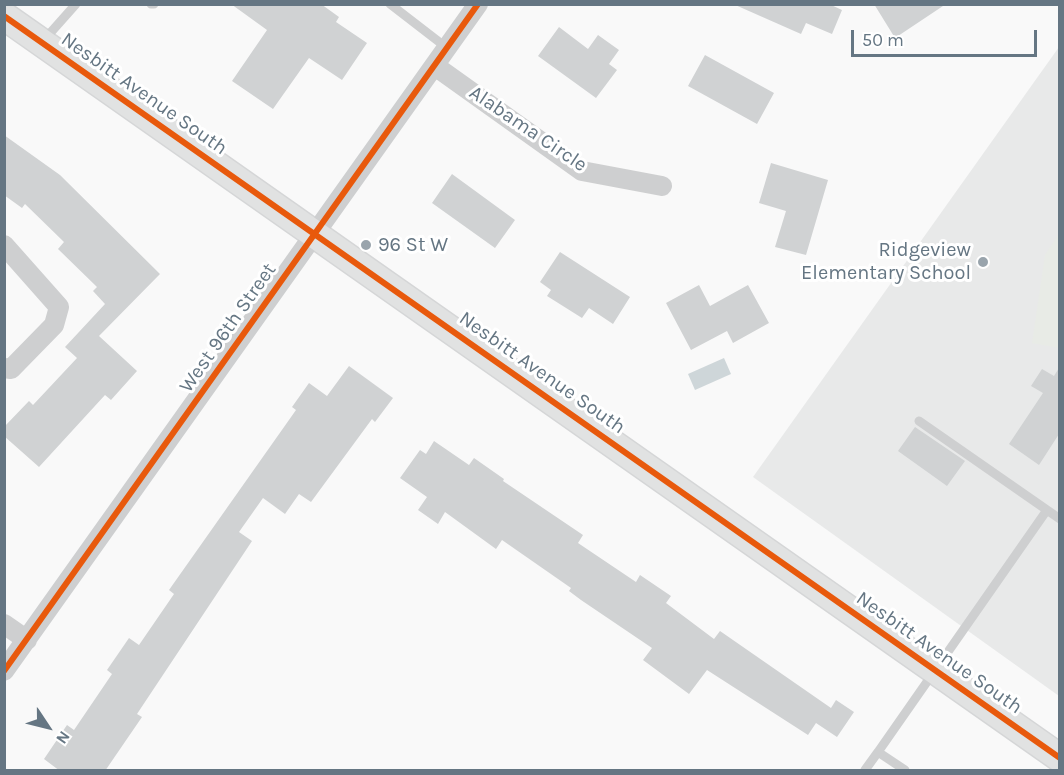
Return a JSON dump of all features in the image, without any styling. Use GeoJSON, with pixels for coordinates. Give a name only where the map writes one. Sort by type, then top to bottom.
{"type":"FeatureCollection","features":[{"type":"Feature","properties":{"kind":"street","name":"West 96th Street"},"geometry":{"type":"LineString","coordinates":[[4,671],[478,4]]}},
{"type":"Feature","properties":{"kind":"street","name":"Nesbitt Avenue South"},"geometry":{"type":"LineString","coordinates":[[4,16],[1059,758]]}},
{"type":"Feature","properties":{"kind":"street","name":"Alabama Circle"},"geometry":{"type":"LineString","coordinates":[[435,66],[582,171],[662,186]]}},
{"type":"Feature","properties":{"kind":"street"},"geometry":{"type":"LineString","coordinates":[[4,245],[59,307],[54,325],[11,369],[4,368]]}},
{"type":"Feature","properties":{"kind":"street"},"geometry":{"type":"LineString","coordinates":[[4,624],[27,640]]}},
{"type":"Feature","properties":{"kind":"lane"},"geometry":{"type":"LineString","coordinates":[[42,42],[76,4]]}},
{"type":"Feature","properties":{"kind":"lane"},"geometry":{"type":"LineString","coordinates":[[390,4],[447,48]]}},
{"type":"Feature","properties":{"kind":"lane"},"geometry":{"type":"LineString","coordinates":[[919,421],[1059,519]]}},
{"type":"Feature","properties":{"kind":"lane"},"geometry":{"type":"LineString","coordinates":[[865,771],[1047,510]]}},
{"type":"Feature","properties":{"kind":"lane"},"geometry":{"type":"LineString","coordinates":[[878,752],[905,771]]}},
{"type":"Feature","properties":{"kind":"shaded area","name":"Ridgeview Elementary School"},"geometry":{"type":"Polygon","coordinates":[[[1059,47],[1059,696],[753,477],[1059,47]]]}},
{"type":"Feature","properties":{"kind":"shaded area"},"geometry":{"type":"Polygon","coordinates":[[[1059,234],[1059,348],[1032,343],[1045,255],[1059,234]]]}},
{"type":"Feature","properties":{"kind":"shaded area"},"geometry":{"type":"Polygon","coordinates":[[[724,358],[731,374],[695,390],[688,374],[724,358]]]}},
{"type":"Feature","properties":{"kind":"building"},"geometry":{"type":"Polygon","coordinates":[[[231,4],[321,4],[339,17],[336,22],[367,43],[342,80],[309,58],[273,109],[232,81],[267,30],[231,4]]]}},
{"type":"Feature","properties":{"kind":"building"},"geometry":{"type":"Polygon","coordinates":[[[733,4],[829,4],[842,10],[832,34],[806,23],[801,34],[733,4]]]}},
{"type":"Feature","properties":{"kind":"building"},"geometry":{"type":"Polygon","coordinates":[[[874,4],[946,4],[895,38],[874,4]]]}},
{"type":"Feature","properties":{"kind":"building"},"geometry":{"type":"Polygon","coordinates":[[[559,27],[588,49],[598,35],[619,50],[609,64],[617,70],[596,98],[538,56],[559,27]]]}},
{"type":"Feature","properties":{"kind":"building"},"geometry":{"type":"Polygon","coordinates":[[[705,55],[774,93],[757,124],[688,86],[705,55]]]}},
{"type":"Feature","properties":{"kind":"building"},"geometry":{"type":"Polygon","coordinates":[[[4,135],[60,175],[160,274],[99,336],[137,371],[111,400],[105,395],[39,467],[4,436],[4,427],[29,401],[33,405],[77,358],[65,347],[105,304],[93,291],[97,287],[58,249],[64,242],[25,204],[22,208],[4,195],[4,135]]]}},
{"type":"Feature","properties":{"kind":"building"},"geometry":{"type":"Polygon","coordinates":[[[771,163],[828,180],[806,255],[775,247],[786,211],[759,203],[771,163]]]}},
{"type":"Feature","properties":{"kind":"building"},"geometry":{"type":"Polygon","coordinates":[[[452,174],[515,220],[495,248],[432,203],[452,174]]]}},
{"type":"Feature","properties":{"kind":"building"},"geometry":{"type":"Polygon","coordinates":[[[560,252],[630,297],[613,324],[589,308],[582,318],[547,296],[551,290],[540,282],[560,252]]]}},
{"type":"Feature","properties":{"kind":"building"},"geometry":{"type":"Polygon","coordinates":[[[699,285],[710,306],[748,285],[769,323],[733,343],[727,331],[691,350],[666,303],[699,285]]]}},
{"type":"Feature","properties":{"kind":"building"},"geometry":{"type":"Polygon","coordinates":[[[349,366],[393,398],[375,422],[372,419],[311,502],[299,494],[285,514],[263,498],[239,532],[252,541],[137,714],[142,717],[105,771],[60,771],[44,759],[67,725],[74,730],[112,674],[107,670],[129,638],[139,645],[174,594],[169,590],[296,410],[292,407],[309,383],[327,396],[349,366]]]}},
{"type":"Feature","properties":{"kind":"building"},"geometry":{"type":"Polygon","coordinates":[[[1059,368],[1059,434],[1039,465],[1009,444],[1043,393],[1031,386],[1042,369],[1054,376],[1059,368]]]}},
{"type":"Feature","properties":{"kind":"building"},"geometry":{"type":"Polygon","coordinates":[[[915,427],[965,461],[947,486],[898,451],[915,427]]]}},
{"type":"Feature","properties":{"kind":"building"},"geometry":{"type":"Polygon","coordinates":[[[434,441],[469,465],[474,458],[504,479],[503,481],[583,535],[578,543],[636,582],[640,575],[671,596],[666,603],[714,639],[720,631],[831,708],[836,700],[854,712],[837,737],[816,723],[808,735],[707,670],[689,694],[643,660],[652,648],[581,600],[569,591],[571,588],[502,540],[496,549],[445,512],[438,524],[418,510],[427,497],[400,478],[420,450],[426,454],[434,441]]]}},
{"type":"Feature","properties":{"kind":"cycle path"},"geometry":{"type":"LineString","coordinates":[[4,671],[478,4]]}},
{"type":"Feature","properties":{"kind":"cycle path"},"geometry":{"type":"LineString","coordinates":[[4,16],[1060,758]]}},
{"type":"Feature","properties":{"kind":"place","name":"96 St W"},"geometry":{"type":"Point","coordinates":[366,245]}},
{"type":"Feature","properties":{"kind":"place","name":"Ridgeview Elementary School"},"geometry":{"type":"Point","coordinates":[983,262]}}]}
